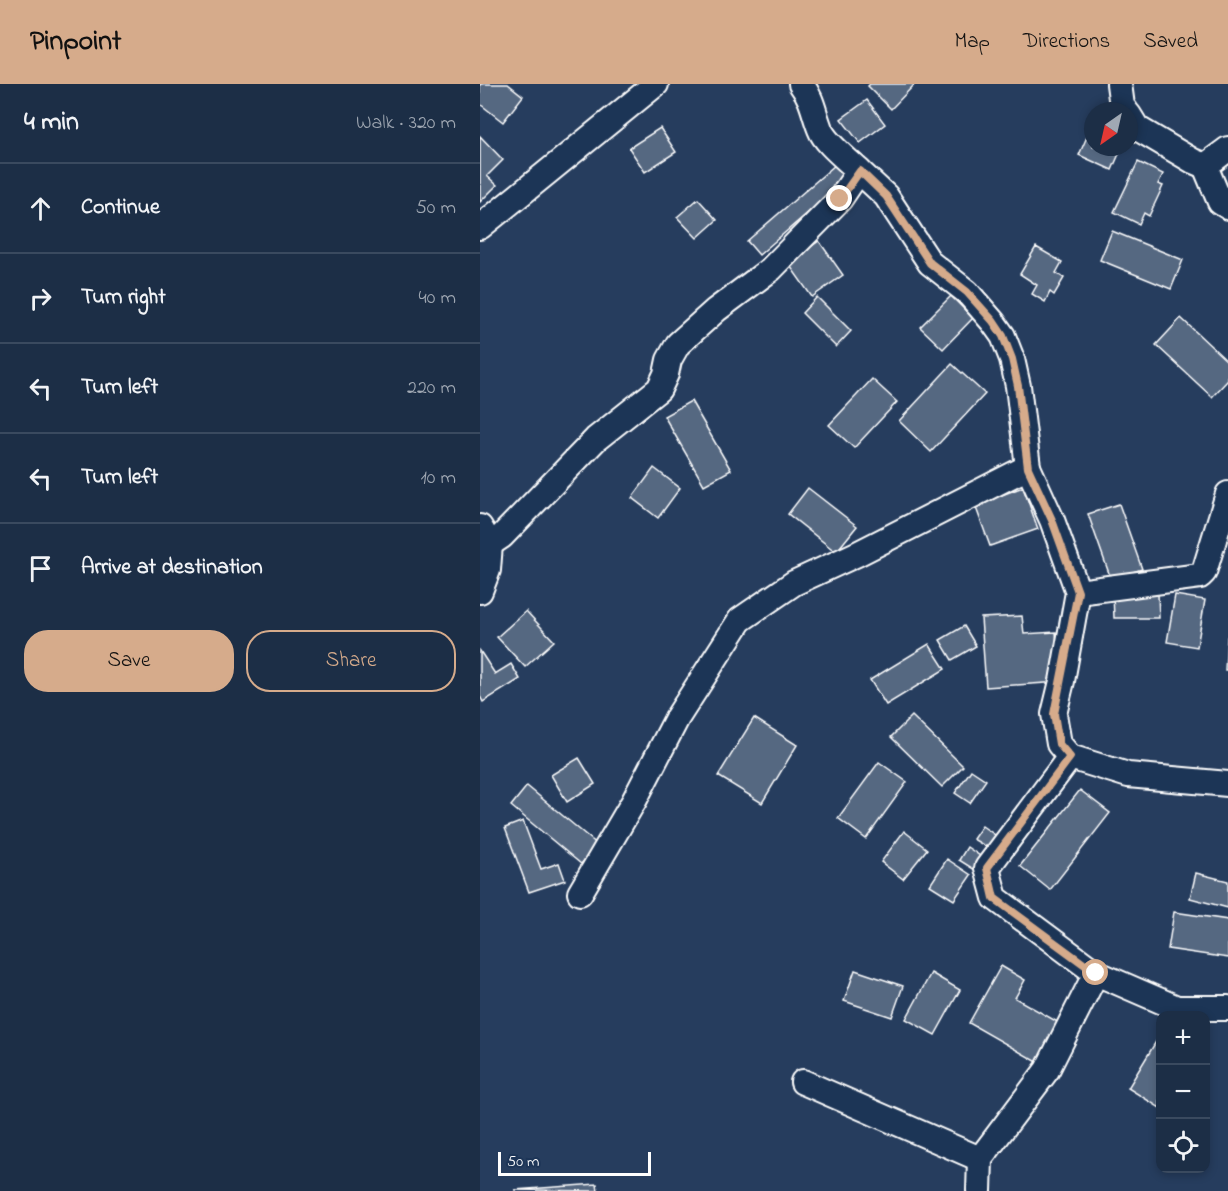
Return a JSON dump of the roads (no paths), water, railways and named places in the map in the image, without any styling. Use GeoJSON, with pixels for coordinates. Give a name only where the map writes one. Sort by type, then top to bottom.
{"type":"FeatureCollection","features":[{"type":"Feature","properties":{"kind":"street"},"geometry":{"type":"LineString","coordinates":[[480,226],[656,84]]}},
{"type":"Feature","properties":{"kind":"street"},"geometry":{"type":"LineString","coordinates":[[801,84],[816,111],[824,137],[886,196],[930,263],[967,292],[993,321],[1003,336],[1012,359],[1018,386],[1028,468],[1052,520],[1078,592],[1054,714],[1059,744],[1070,757],[1128,775],[1228,784]]}},
{"type":"Feature","properties":{"kind":"street"},"geometry":{"type":"LineString","coordinates":[[1119,84],[1121,102]]}},
{"type":"Feature","properties":{"kind":"street"},"geometry":{"type":"LineString","coordinates":[[1138,129],[1205,166],[1220,202],[1228,207]]}},
{"type":"Feature","properties":{"kind":"street"},"geometry":{"type":"LineString","coordinates":[[1205,166],[1228,149]]}},
{"type":"Feature","properties":{"kind":"street"},"geometry":{"type":"LineString","coordinates":[[480,591],[488,570],[485,535],[502,536],[596,439],[659,389],[669,360],[678,344],[716,310],[771,269],[840,199],[860,171]]}},
{"type":"Feature","properties":{"kind":"street"},"geometry":{"type":"LineString","coordinates":[[580,893],[634,801],[677,718],[740,620],[794,583],[1028,468]]}},
{"type":"Feature","properties":{"kind":"street"},"geometry":{"type":"LineString","coordinates":[[1078,592],[1200,576],[1204,572],[1228,494]]}},
{"type":"Feature","properties":{"kind":"street"},"geometry":{"type":"LineString","coordinates":[[1070,757],[987,868],[994,898],[1096,973],[1177,1008],[1228,1008]]}},
{"type":"Feature","properties":{"kind":"street"},"geometry":{"type":"LineString","coordinates":[[979,1191],[980,1159],[1047,1070],[1096,973]]}},
{"type":"Feature","properties":{"kind":"street"},"geometry":{"type":"LineString","coordinates":[[802,1082],[980,1159]]}}]}
